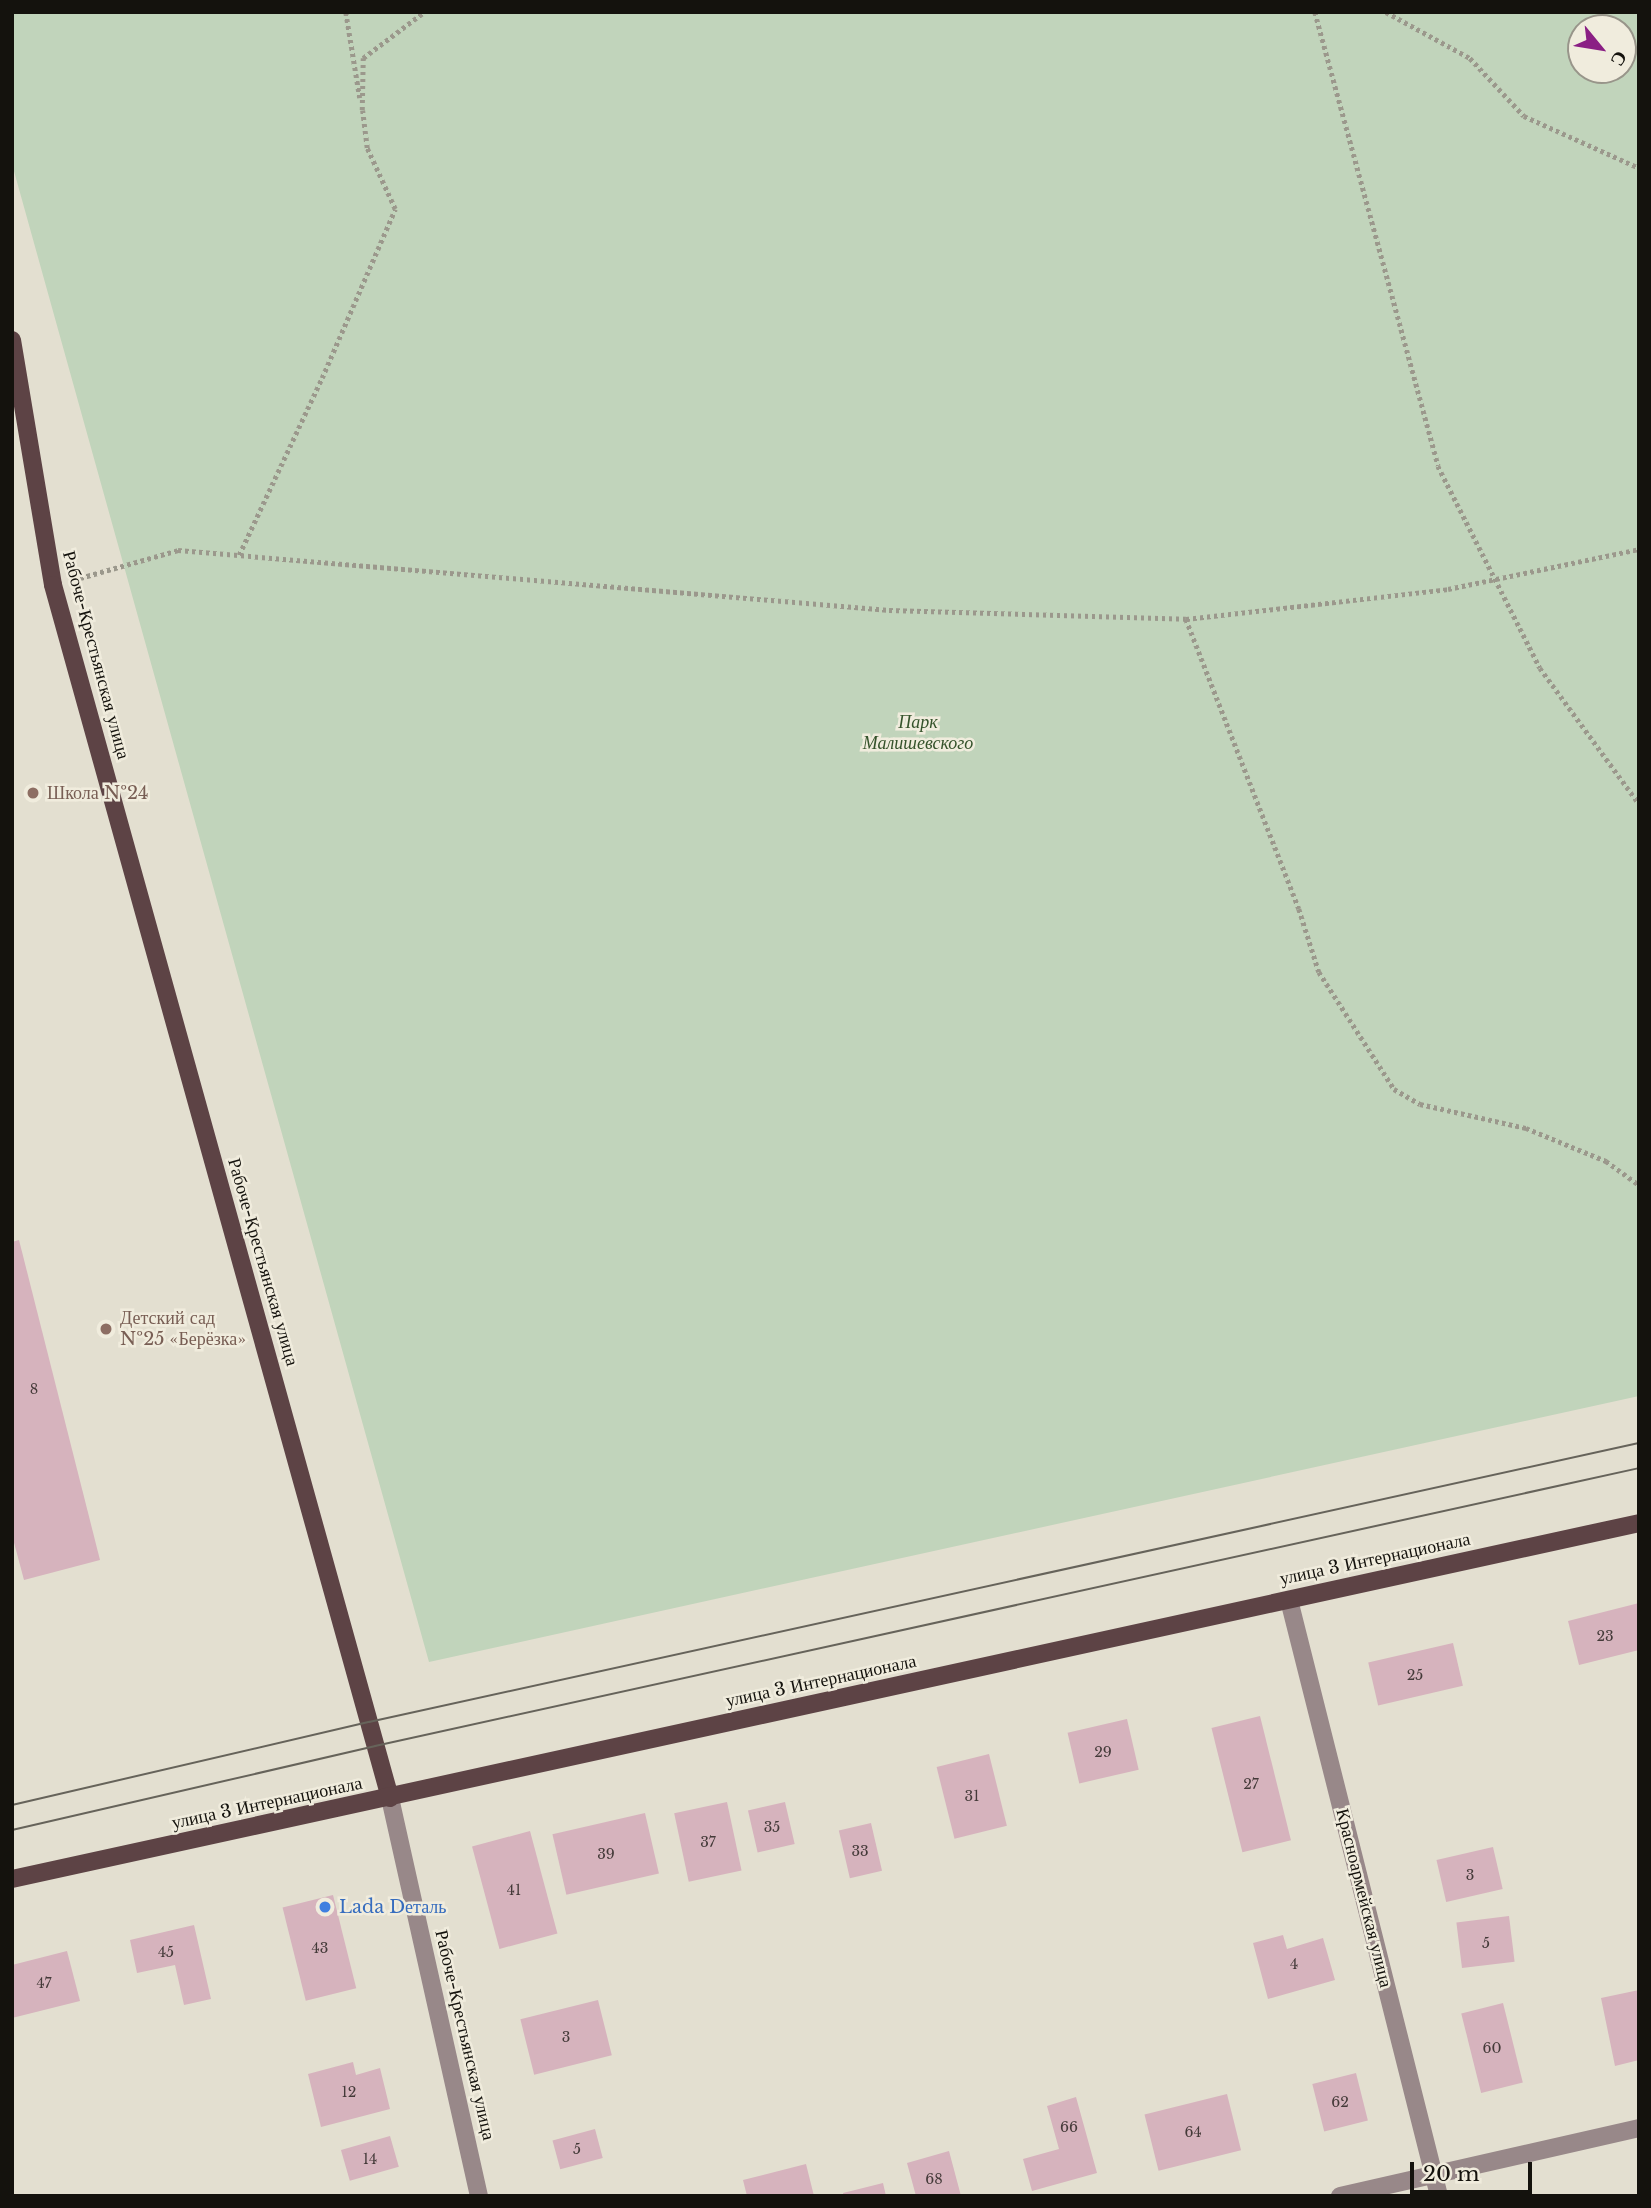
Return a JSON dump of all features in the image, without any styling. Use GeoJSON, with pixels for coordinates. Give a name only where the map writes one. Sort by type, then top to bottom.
{"type":"FeatureCollection","features":[{"type":"Feature","properties":{"kind":"main road","name":"Рабоче-Крестьянская улица"},"geometry":{"type":"LineString","coordinates":[[12,340],[52,585],[390,1798]]}},
{"type":"Feature","properties":{"kind":"main road","name":"улица 3 Интернационала"},"geometry":{"type":"LineString","coordinates":[[12,1878],[390,1798],[1639,1523]]}},
{"type":"Feature","properties":{"kind":"street","name":"Красноармейская улица"},"geometry":{"type":"LineString","coordinates":[[1289,1600],[1439,2196]]}},
{"type":"Feature","properties":{"kind":"street","name":"Рабоче-Крестьянская улица"},"geometry":{"type":"LineString","coordinates":[[390,1798],[479,2196]]}},
{"type":"Feature","properties":{"kind":"street"},"geometry":{"type":"LineString","coordinates":[[1340,2196],[1639,2128]]}},
{"type":"Feature","properties":{"kind":"path"},"geometry":{"type":"LineString","coordinates":[[239,555],[323,378],[376,248],[395,209],[367,148],[346,12]]}},
{"type":"Feature","properties":{"kind":"path"},"geometry":{"type":"LineString","coordinates":[[362,110],[363,58],[424,12]]}},
{"type":"Feature","properties":{"kind":"path"},"geometry":{"type":"LineString","coordinates":[[1315,12],[1438,466],[1540,668],[1639,804]]}},
{"type":"Feature","properties":{"kind":"path"},"geometry":{"type":"LineString","coordinates":[[1386,12],[1470,58],[1524,116],[1639,168]]}},
{"type":"Feature","properties":{"kind":"path"},"geometry":{"type":"LineString","coordinates":[[52,585],[178,550],[889,610],[1186,620],[1448,589],[1639,549]]}},
{"type":"Feature","properties":{"kind":"path"},"geometry":{"type":"LineString","coordinates":[[1186,620],[1299,909],[1319,972],[1394,1089],[1420,1104],[1526,1128],[1606,1161],[1639,1185]]}},
{"type":"Feature","properties":{"kind":"green space","name":"Парк Малишевского"},"geometry":{"type":"Polygon","coordinates":[[[12,12],[1639,12],[1639,1396],[429,1662],[12,164],[12,12]]]}},
{"type":"Feature","properties":{"kind":"building"},"geometry":{"type":"Polygon","coordinates":[[[19,1240],[100,1560],[24,1580],[12,1535],[12,1242],[19,1240]]]}},
{"type":"Feature","properties":{"kind":"building"},"geometry":{"type":"Polygon","coordinates":[[[1639,1603],[1639,1650],[1579,1665],[1568,1621],[1639,1603]]]}},
{"type":"Feature","properties":{"kind":"building"},"geometry":{"type":"Polygon","coordinates":[[[1453,1643],[1463,1686],[1378,1705],[1368,1663],[1453,1643]]]}},
{"type":"Feature","properties":{"kind":"building"},"geometry":{"type":"Polygon","coordinates":[[[1260,1716],[1291,1840],[1242,1852],[1211,1728],[1260,1716]]]}},
{"type":"Feature","properties":{"kind":"building"},"geometry":{"type":"Polygon","coordinates":[[[1127,1719],[1139,1770],[1079,1783],[1068,1733],[1127,1719]]]}},
{"type":"Feature","properties":{"kind":"building"},"geometry":{"type":"Polygon","coordinates":[[[989,1754],[1007,1826],[955,1839],[937,1767],[989,1754]]]}},
{"type":"Feature","properties":{"kind":"building"},"geometry":{"type":"Polygon","coordinates":[[[727,1802],[742,1870],[689,1882],[674,1813],[727,1802]]]}},
{"type":"Feature","properties":{"kind":"building"},"geometry":{"type":"Polygon","coordinates":[[[785,1802],[795,1844],[758,1852],[748,1811],[785,1802]]]}},
{"type":"Feature","properties":{"kind":"building"},"geometry":{"type":"Polygon","coordinates":[[[645,1813],[659,1873],[566,1895],[552,1834],[645,1813]]]}},
{"type":"Feature","properties":{"kind":"building"},"geometry":{"type":"Polygon","coordinates":[[[871,1823],[882,1871],[850,1878],[839,1830],[871,1823]]]}},
{"type":"Feature","properties":{"kind":"building"},"geometry":{"type":"Polygon","coordinates":[[[530,1831],[557,1933],[499,1949],[472,1847],[530,1831]]]}},
{"type":"Feature","properties":{"kind":"building"},"geometry":{"type":"Polygon","coordinates":[[[1493,1847],[1503,1889],[1446,1902],[1436,1860],[1493,1847]]]}},
{"type":"Feature","properties":{"kind":"building"},"geometry":{"type":"Polygon","coordinates":[[[333,1895],[356,1988],[306,2001],[283,1908],[333,1895]]]}},
{"type":"Feature","properties":{"kind":"building"},"geometry":{"type":"Polygon","coordinates":[[[1509,1916],[1515,1962],[1462,1968],[1456,1922],[1509,1916]]]}},
{"type":"Feature","properties":{"kind":"building"},"geometry":{"type":"Polygon","coordinates":[[[194,1925],[211,1999],[184,2005],[175,1965],[137,1973],[130,1940],[194,1925]]]}},
{"type":"Feature","properties":{"kind":"building"},"geometry":{"type":"Polygon","coordinates":[[[1283,1935],[1287,1949],[1323,1938],[1335,1980],[1268,1999],[1253,1943],[1283,1935]]]}},
{"type":"Feature","properties":{"kind":"building"},"geometry":{"type":"Polygon","coordinates":[[[67,1951],[80,2001],[12,2018],[12,1965],[67,1951]]]}},
{"type":"Feature","properties":{"kind":"building"},"geometry":{"type":"Polygon","coordinates":[[[1639,1990],[1639,2060],[1615,2066],[1601,1998],[1639,1990]]]}},
{"type":"Feature","properties":{"kind":"building"},"geometry":{"type":"Polygon","coordinates":[[[598,2000],[612,2055],[534,2075],[520,2019],[598,2000]]]}},
{"type":"Feature","properties":{"kind":"building"},"geometry":{"type":"Polygon","coordinates":[[[1503,2003],[1523,2083],[1481,2093],[1461,2013],[1503,2003]]]}},
{"type":"Feature","properties":{"kind":"building"},"geometry":{"type":"Polygon","coordinates":[[[353,2062],[356,2075],[380,2068],[390,2109],[321,2127],[308,2074],[353,2062]]]}},
{"type":"Feature","properties":{"kind":"building"},"geometry":{"type":"Polygon","coordinates":[[[1356,2073],[1368,2121],[1324,2131],[1312,2084],[1356,2073]]]}},
{"type":"Feature","properties":{"kind":"building"},"geometry":{"type":"Polygon","coordinates":[[[1227,2094],[1241,2150],[1159,2171],[1145,2115],[1227,2094]]]}},
{"type":"Feature","properties":{"kind":"building"},"geometry":{"type":"Polygon","coordinates":[[[1076,2097],[1097,2173],[1032,2191],[1023,2159],[1059,2149],[1047,2106],[1076,2097]]]}},
{"type":"Feature","properties":{"kind":"building"},"geometry":{"type":"Polygon","coordinates":[[[595,2129],[603,2158],[560,2169],[552,2140],[595,2129]]]}},
{"type":"Feature","properties":{"kind":"building"},"geometry":{"type":"Polygon","coordinates":[[[390,2136],[399,2167],[350,2181],[341,2150],[390,2136]]]}},
{"type":"Feature","properties":{"kind":"building"},"geometry":{"type":"Polygon","coordinates":[[[949,2151],[961,2196],[916,2196],[907,2163],[949,2151]]]}},
{"type":"Feature","properties":{"kind":"building"},"geometry":{"type":"Polygon","coordinates":[[[806,2164],[814,2196],[747,2196],[743,2180],[806,2164]]]}},
{"type":"Feature","properties":{"kind":"building"},"geometry":{"type":"Polygon","coordinates":[[[883,2183],[886,2196],[844,2196],[843,2193],[883,2183]]]}},
{"type":"Feature","properties":{"kind":"tram line"},"geometry":{"type":"LineString","coordinates":[[12,1805],[369,1722],[1639,1443]]}},
{"type":"Feature","properties":{"kind":"tram line"},"geometry":{"type":"LineString","coordinates":[[12,1830],[375,1746],[1639,1468]]}},
{"type":"Feature","properties":{"kind":"place","name":"Школа №24"},"geometry":{"type":"Point","coordinates":[33,793]}},
{"type":"Feature","properties":{"kind":"place","name":"Детский сад №25 «Берёзка»"},"geometry":{"type":"Point","coordinates":[106,1329]}},
{"type":"Feature","properties":{"kind":"place","name":"Lada Dеталь"},"geometry":{"type":"Point","coordinates":[325,1907]}}]}
